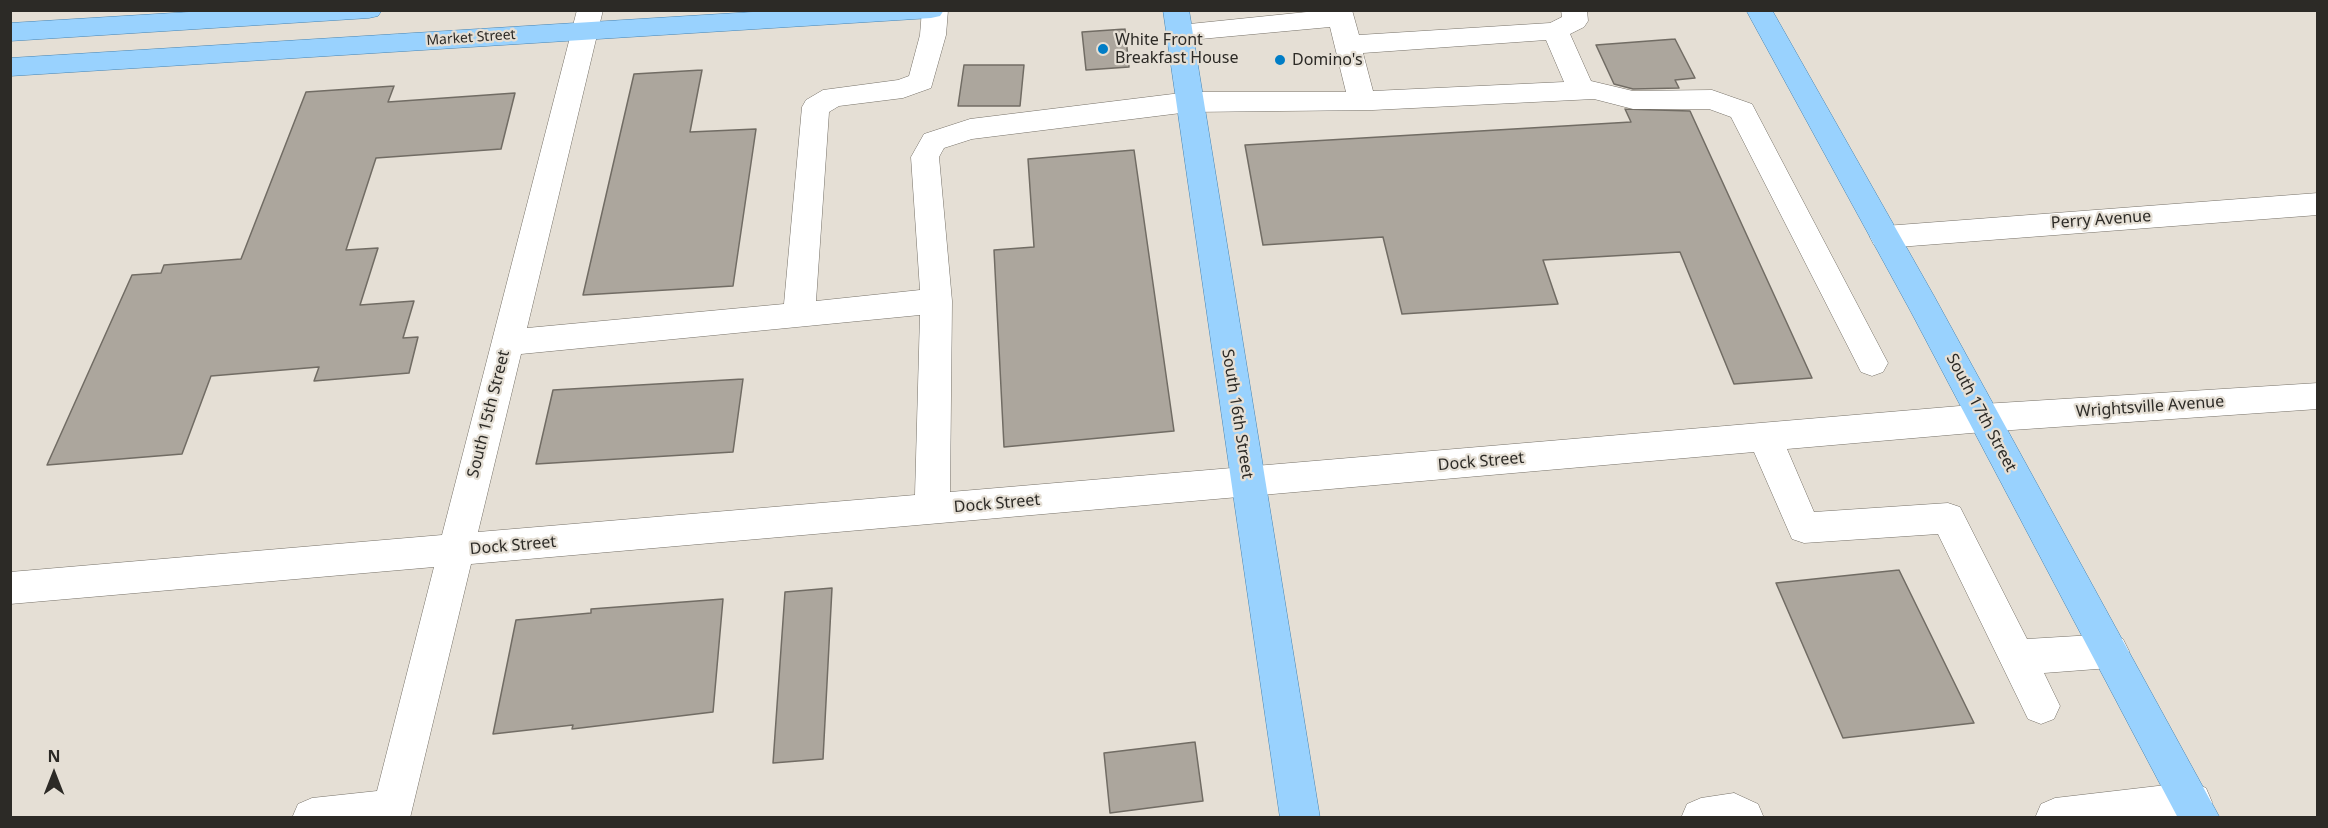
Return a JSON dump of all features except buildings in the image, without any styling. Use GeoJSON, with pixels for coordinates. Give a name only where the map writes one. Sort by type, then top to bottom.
{"type":"FeatureCollection","features":[{"type":"Feature","properties":{"kind":"main road"},"geometry":{"type":"LineString","coordinates":[[10,32],[369,10]]}},
{"type":"Feature","properties":{"kind":"main road","name":"Market Street"},"geometry":{"type":"LineString","coordinates":[[10,67],[587,20],[933,10]]}},
{"type":"Feature","properties":{"kind":"main road","name":"South 17th Street"},"geometry":{"type":"LineString","coordinates":[[1759,10],[2196,810]]}},
{"type":"Feature","properties":{"kind":"main road","name":"South 16th Street"},"geometry":{"type":"LineString","coordinates":[[1177,21],[1300,818]]}},
{"type":"Feature","properties":{"kind":"street"},"geometry":{"type":"LineString","coordinates":[[799,316],[816,107],[833,98],[903,89],[921,81],[933,35],[933,10]]}},
{"type":"Feature","properties":{"kind":"street"},"geometry":{"type":"LineString","coordinates":[[1348,45],[1555,31],[1575,21],[1574,10]]}},
{"type":"Feature","properties":{"kind":"street"},"geometry":{"type":"LineString","coordinates":[[1177,21],[1340,14],[1362,101]]}},
{"type":"Feature","properties":{"kind":"street","name":"South 15th Street"},"geometry":{"type":"LineString","coordinates":[[391,813],[587,20]]}},
{"type":"Feature","properties":{"kind":"street"},"geometry":{"type":"LineString","coordinates":[[1555,31],[1581,90]]}},
{"type":"Feature","properties":{"kind":"street"},"geometry":{"type":"LineString","coordinates":[[932,510],[936,301],[925,157],[934,141],[970,129],[1189,102],[1362,101],[1581,90],[1594,90],[1633,100],[1712,99],[1742,111],[1872,363]]}},
{"type":"Feature","properties":{"kind":"street","name":"Perry Avenue"},"geometry":{"type":"LineString","coordinates":[[1885,237],[2318,204]]}},
{"type":"Feature","properties":{"kind":"street"},"geometry":{"type":"LineString","coordinates":[[507,343],[936,301]]}},
{"type":"Feature","properties":{"kind":"street","name":"Wrightsville Avenue"},"geometry":{"type":"LineString","coordinates":[[1983,418],[2318,396]]}},
{"type":"Feature","properties":{"kind":"street","name":"Dock Street"},"geometry":{"type":"LineString","coordinates":[[10,588],[1983,418]]}},
{"type":"Feature","properties":{"kind":"street"},"geometry":{"type":"LineString","coordinates":[[1765,437],[1804,528],[1948,518],[2041,706]]}},
{"type":"Feature","properties":{"kind":"street"},"geometry":{"type":"LineString","coordinates":[[2017,657],[2110,651]]}},
{"type":"Feature","properties":{"kind":"street"},"geometry":{"type":"LineString","coordinates":[[2055,818],[2196,810]]}},
{"type":"Feature","properties":{"kind":"street"},"geometry":{"type":"LineString","coordinates":[[312,818],[391,813]]}},
{"type":"Feature","properties":{"kind":"street"},"geometry":{"type":"LineString","coordinates":[[1701,818],[1734,813],[1744,818]]}},
{"type":"Feature","properties":{"kind":"place","name":"White Front Breakfast House"},"geometry":{"type":"Point","coordinates":[1103,49]}},
{"type":"Feature","properties":{"kind":"place","name":"Domino's"},"geometry":{"type":"Point","coordinates":[1280,60]}}]}
